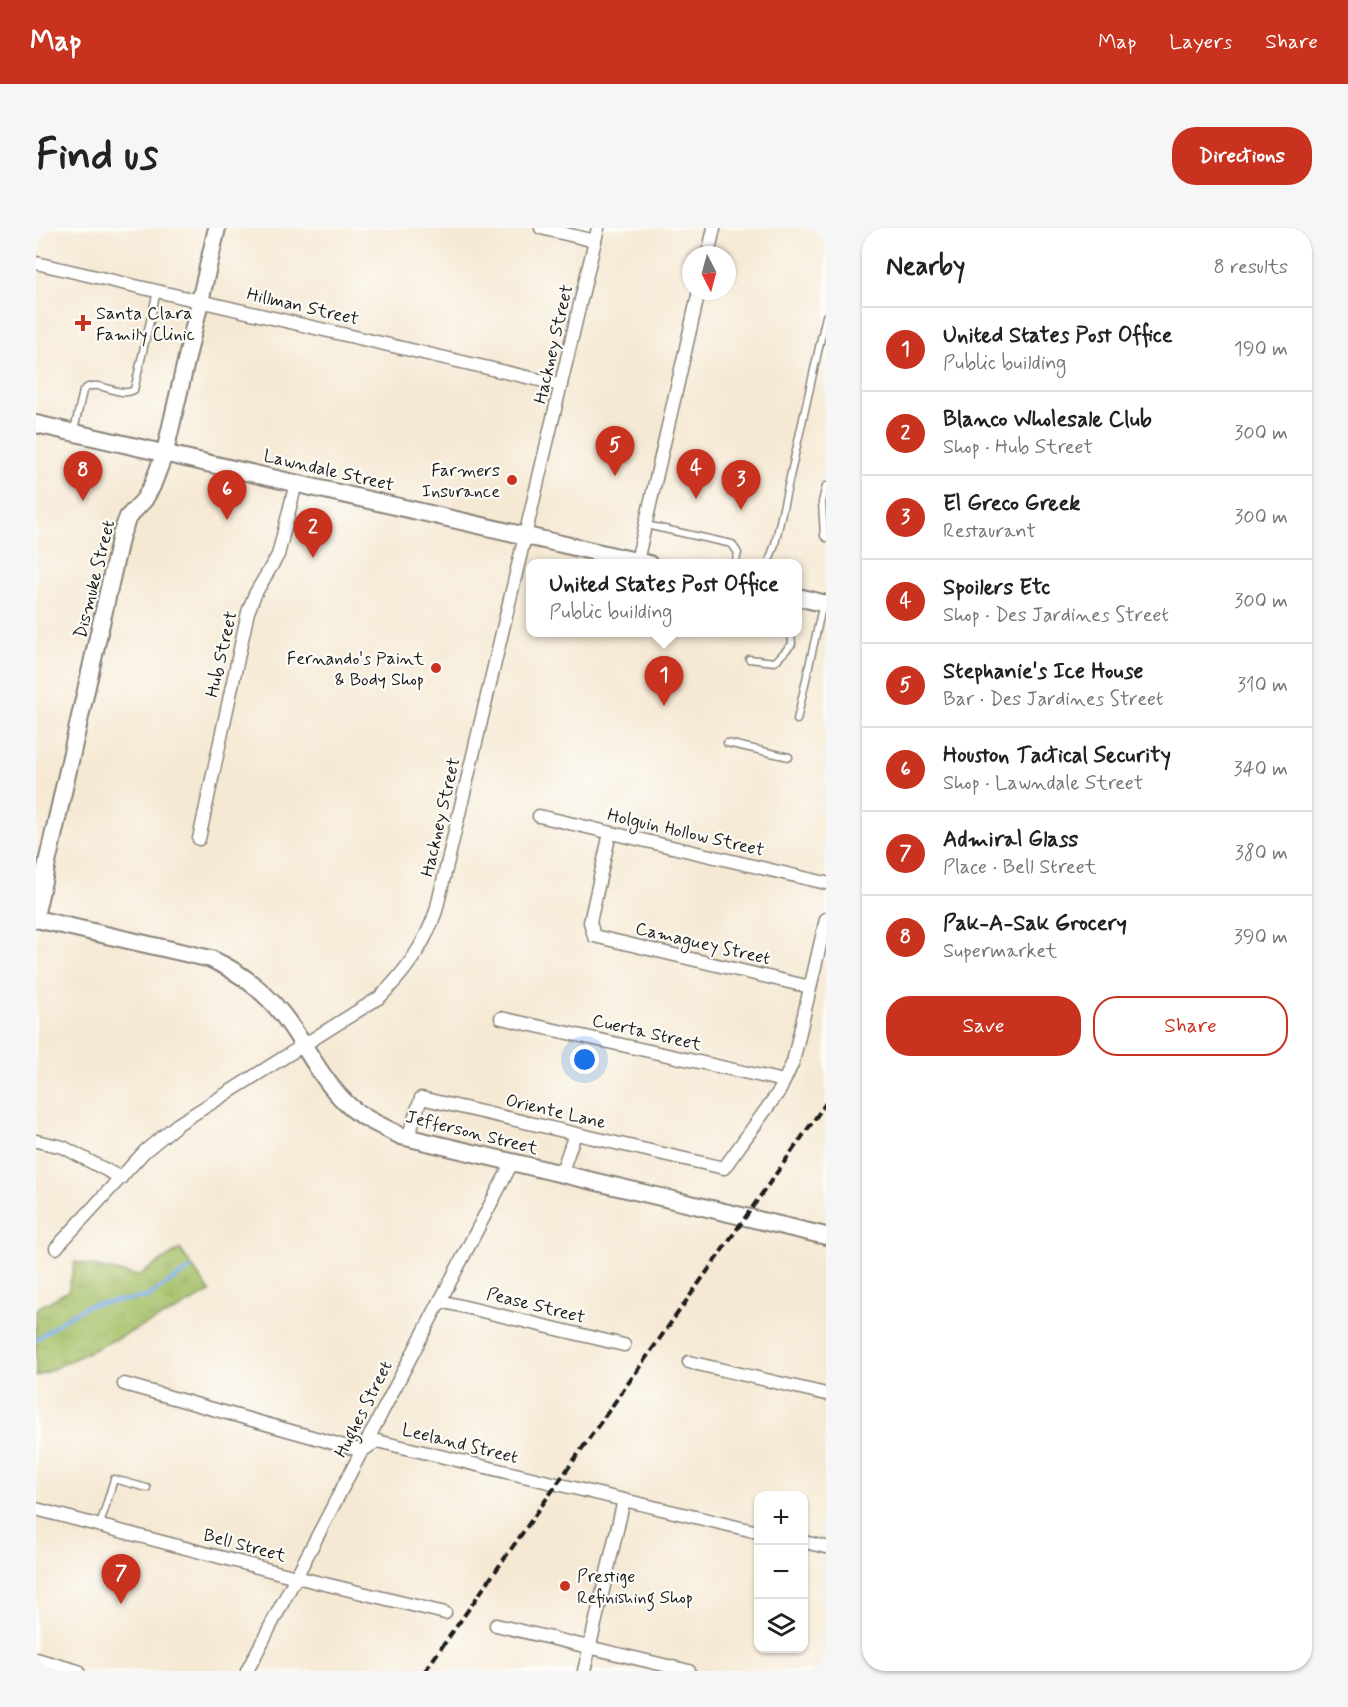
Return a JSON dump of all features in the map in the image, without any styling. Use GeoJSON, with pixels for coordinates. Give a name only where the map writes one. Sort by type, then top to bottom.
{"type":"FeatureCollection","features":[{"type":"Feature","properties":{"kind":"street","name":"Dismuke Street"},"geometry":{"type":"LineString","coordinates":[[36,912],[121,536],[128,517],[144,500],[152,486],[165,452],[217,228]]}},
{"type":"Feature","properties":{"kind":"street"},"geometry":{"type":"LineString","coordinates":[[541,228],[595,241]]}},
{"type":"Feature","properties":{"kind":"street","name":"Hackney Street"},"geometry":{"type":"LineString","coordinates":[[56,1248],[145,1151],[178,1124],[380,997],[399,978],[429,933],[598,228]]}},
{"type":"Feature","properties":{"kind":"street"},"geometry":{"type":"LineString","coordinates":[[710,246],[714,228]]}},
{"type":"Feature","properties":{"kind":"street","name":"Hillman Street"},"geometry":{"type":"LineString","coordinates":[[36,263],[561,385]]}},
{"type":"Feature","properties":{"kind":"street"},"geometry":{"type":"LineString","coordinates":[[643,559],[645,525],[697,300]]}},
{"type":"Feature","properties":{"kind":"street","name":"Lawndale Street"},"geometry":{"type":"LineString","coordinates":[[36,423],[630,559]]}},
{"type":"Feature","properties":{"kind":"street","name":"Hub Street"},"geometry":{"type":"LineString","coordinates":[[199,839],[248,612],[255,594],[278,555],[296,483]]}},
{"type":"Feature","properties":{"kind":"street"},"geometry":{"type":"LineString","coordinates":[[802,598],[824,604]]}},
{"type":"Feature","properties":{"kind":"street","name":"Holguin Hollow Street"},"geometry":{"type":"LineString","coordinates":[[539,816],[826,883]]}},
{"type":"Feature","properties":{"kind":"street","name":"Camaguey Street"},"geometry":{"type":"LineString","coordinates":[[610,833],[590,922],[594,936],[810,987]]}},
{"type":"Feature","properties":{"kind":"street","name":"Jefferson Street"},"geometry":{"type":"LineString","coordinates":[[36,919],[211,958],[226,966],[264,994],[283,1015],[331,1088],[348,1106],[367,1119],[408,1137],[826,1236]]}},
{"type":"Feature","properties":{"kind":"street"},"geometry":{"type":"LineString","coordinates":[[784,1081],[793,1062],[826,919]]}},
{"type":"Feature","properties":{"kind":"street","name":"Cuerta Street"},"geometry":{"type":"LineString","coordinates":[[501,1018],[784,1081]]}},
{"type":"Feature","properties":{"kind":"street","name":"Oriente Lane"},"geometry":{"type":"LineString","coordinates":[[408,1137],[421,1098],[724,1168],[784,1081]]}},
{"type":"Feature","properties":{"kind":"street"},"geometry":{"type":"LineString","coordinates":[[561,1174],[575,1134]]}},
{"type":"Feature","properties":{"kind":"street"},"geometry":{"type":"LineString","coordinates":[[36,1141],[63,1147],[121,1178]]}},
{"type":"Feature","properties":{"kind":"street","name":"Hughes Street"},"geometry":{"type":"LineString","coordinates":[[247,1671],[512,1163]]}},
{"type":"Feature","properties":{"kind":"street","name":"Pease Street"},"geometry":{"type":"LineString","coordinates":[[440,1301],[624,1345]]}},
{"type":"Feature","properties":{"kind":"street"},"geometry":{"type":"LineString","coordinates":[[689,1362],[826,1394]]}},
{"type":"Feature","properties":{"kind":"street"},"geometry":{"type":"LineString","coordinates":[[124,1384],[362,1451]]}},
{"type":"Feature","properties":{"kind":"street","name":"Leeland Street"},"geometry":{"type":"LineString","coordinates":[[362,1451],[377,1441],[754,1531]]}},
{"type":"Feature","properties":{"kind":"street"},"geometry":{"type":"LineString","coordinates":[[584,1671],[624,1500]]}},
{"type":"Feature","properties":{"kind":"street","name":"Bell Street"},"geometry":{"type":"LineString","coordinates":[[36,1509],[296,1577],[446,1613]]}},
{"type":"Feature","properties":{"kind":"street"},"geometry":{"type":"LineString","coordinates":[[808,1543],[826,1547]]}},
{"type":"Feature","properties":{"kind":"street"},"geometry":{"type":"LineString","coordinates":[[496,1625],[688,1671]]}},
{"type":"Feature","properties":{"kind":"street"},"geometry":{"type":"LineString","coordinates":[[36,1659],[78,1671]]}},
{"type":"Feature","properties":{"kind":"lane"},"geometry":{"type":"LineString","coordinates":[[73,432],[82,391],[86,387],[92,385],[124,393],[134,390],[157,290]]}},
{"type":"Feature","properties":{"kind":"lane"},"geometry":{"type":"LineString","coordinates":[[770,559],[826,316]]}},
{"type":"Feature","properties":{"kind":"lane"},"geometry":{"type":"LineString","coordinates":[[826,486],[822,502],[826,538]]}},
{"type":"Feature","properties":{"kind":"lane"},"geometry":{"type":"LineString","coordinates":[[645,525],[732,544],[738,553],[736,559]]}},
{"type":"Feature","properties":{"kind":"lane"},"geometry":{"type":"LineString","coordinates":[[797,720],[824,604]]}},
{"type":"Feature","properties":{"kind":"lane"},"geometry":{"type":"LineString","coordinates":[[749,659],[775,662],[792,644],[791,637]]}},
{"type":"Feature","properties":{"kind":"lane"},"geometry":{"type":"LineString","coordinates":[[726,743],[789,758]]}},
{"type":"Feature","properties":{"kind":"lane"},"geometry":{"type":"LineString","coordinates":[[100,1526],[114,1479],[147,1488]]}},
{"type":"Feature","properties":{"kind":"green space"},"geometry":{"type":"Polygon","coordinates":[[[180,1249],[210,1292],[36,1377],[36,1309],[68,1291],[75,1262],[138,1276],[180,1249]]]}},
{"type":"Feature","properties":{"kind":"waterway"},"geometry":{"type":"LineString","coordinates":[[36,1340],[67,1317],[89,1305],[147,1297],[190,1269]]}},
{"type":"Feature","properties":{"kind":"railway"},"geometry":{"type":"LineString","coordinates":[[425,1671],[826,1103]]}},
{"type":"Feature","properties":{"kind":"place","name":"Santa Clara Family Clinic"},"geometry":{"type":"Point","coordinates":[83,323]}},
{"type":"Feature","properties":{"kind":"place","name":"Stephanie's Ice House"},"geometry":{"type":"Point","coordinates":[615,476]}},
{"type":"Feature","properties":{"kind":"place","name":"Farmers Insurance"},"geometry":{"type":"Point","coordinates":[512,480]}},
{"type":"Feature","properties":{"kind":"place","name":"Spoilers Etc"},"geometry":{"type":"Point","coordinates":[696,499]}},
{"type":"Feature","properties":{"kind":"place","name":"Pak-A-Sak Grocery"},"geometry":{"type":"Point","coordinates":[83,501]}},
{"type":"Feature","properties":{"kind":"place","name":"El Greco Greek"},"geometry":{"type":"Point","coordinates":[741,510]}},
{"type":"Feature","properties":{"kind":"place","name":"Houston Tactical Security"},"geometry":{"type":"Point","coordinates":[227,520]}},
{"type":"Feature","properties":{"kind":"place","name":"Blanco Wholesale Club"},"geometry":{"type":"Point","coordinates":[313,558]}},
{"type":"Feature","properties":{"kind":"place","name":"Fernando's Paint & Body Shop"},"geometry":{"type":"Point","coordinates":[436,668]}},
{"type":"Feature","properties":{"kind":"place","name":"United States Post Office"},"geometry":{"type":"Point","coordinates":[664,706]}},
{"type":"Feature","properties":{"kind":"place","name":"Prestige Refinishing Shop"},"geometry":{"type":"Point","coordinates":[565,1586]}},
{"type":"Feature","properties":{"kind":"place","name":"Admiral Glass"},"geometry":{"type":"Point","coordinates":[121,1604]}}]}
